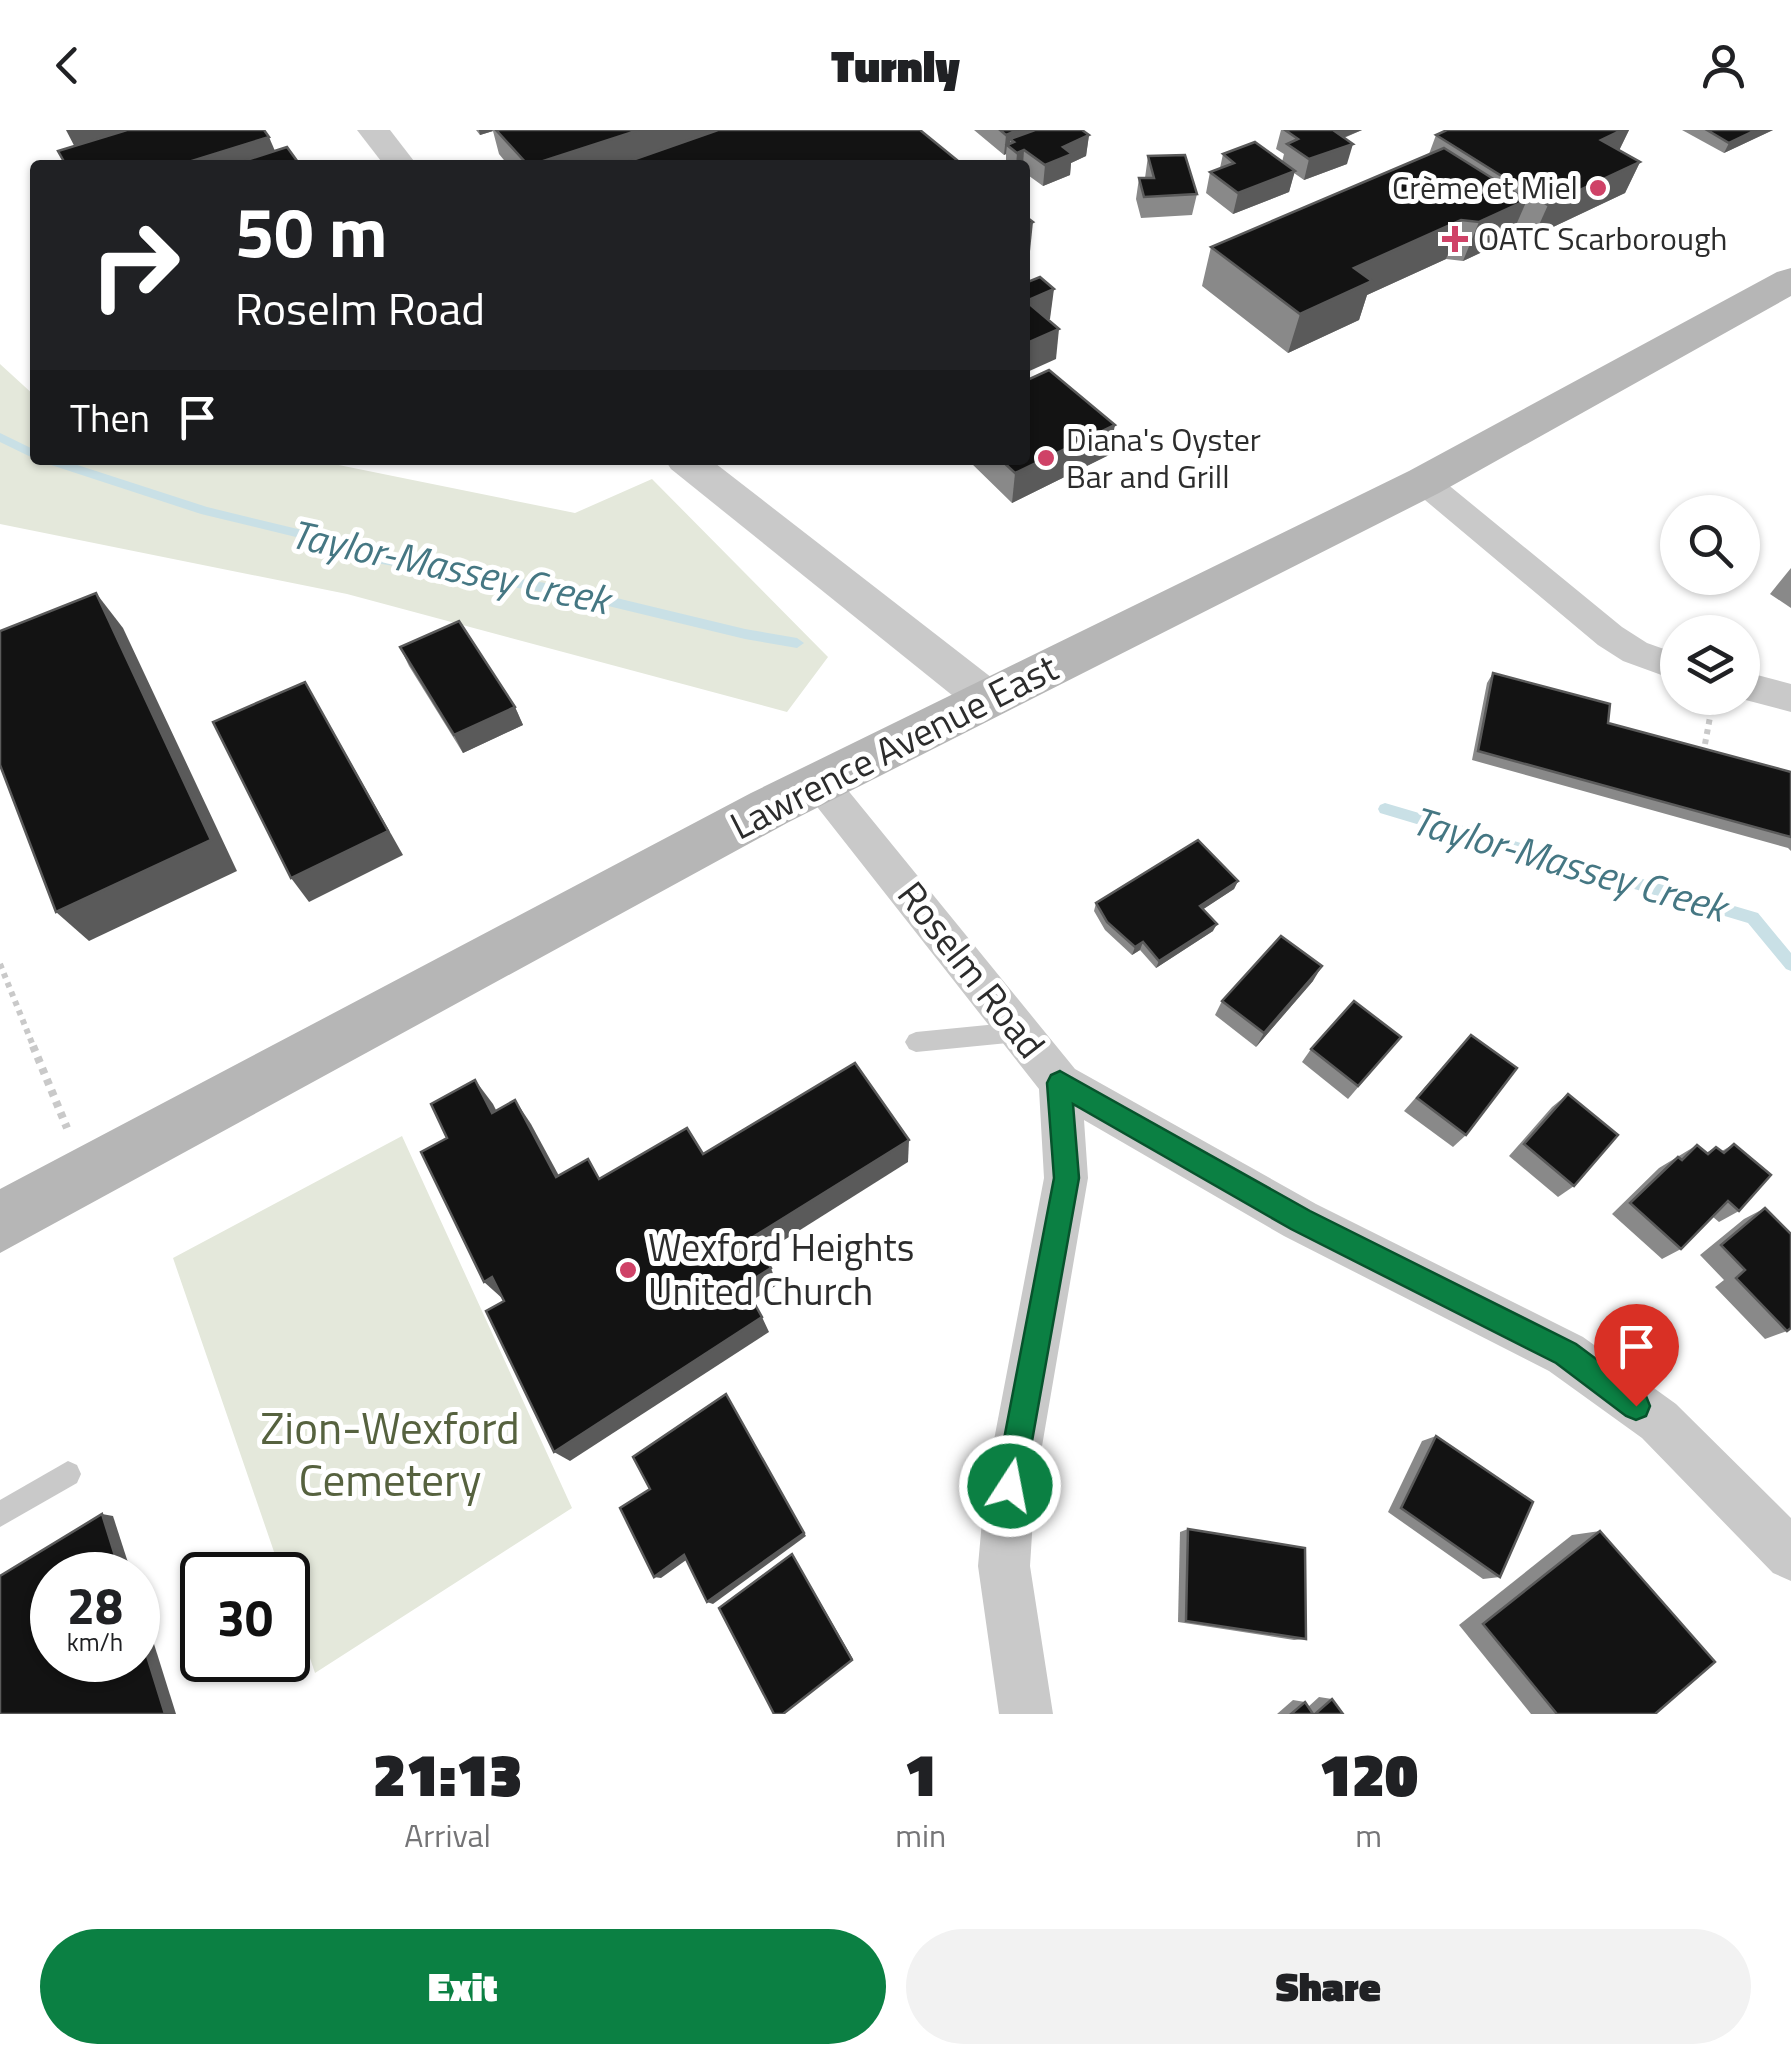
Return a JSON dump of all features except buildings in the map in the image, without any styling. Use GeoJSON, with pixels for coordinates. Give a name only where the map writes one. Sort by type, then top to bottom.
{"type":"FeatureCollection","features":[{"type":"Feature","properties":{"kind":"main road","name":"Lawrence Avenue East"},"geometry":{"type":"LineString","coordinates":[[0,1222],[820,782],[1424,482],[1791,280]]}},
{"type":"Feature","properties":{"kind":"street"},"geometry":{"type":"LineString","coordinates":[[372,130],[397,160]]}},
{"type":"Feature","properties":{"kind":"street"},"geometry":{"type":"LineString","coordinates":[[691,465],[988,700]]}},
{"type":"Feature","properties":{"kind":"street"},"geometry":{"type":"LineString","coordinates":[[1424,482],[1610,636],[1660,661]]}},
{"type":"Feature","properties":{"kind":"street"},"geometry":{"type":"LineString","coordinates":[[1760,690],[1791,698]]}},
{"type":"Feature","properties":{"kind":"street","name":"Roselm Road"},"geometry":{"type":"LineString","coordinates":[[820,782],[1060,1083],[1300,1220],[1566,1354],[1659,1421],[1791,1555]]}},
{"type":"Feature","properties":{"kind":"street"},"geometry":{"type":"LineString","coordinates":[[1026,1714],[1004,1566],[1010,1486],[1066,1178],[1060,1083]]}},
{"type":"Feature","properties":{"kind":"lane"},"geometry":{"type":"LineString","coordinates":[[916,1042],[1018,1032]]}},
{"type":"Feature","properties":{"kind":"lane"},"geometry":{"type":"LineString","coordinates":[[0,1514],[68,1474]]}},
{"type":"Feature","properties":{"kind":"path"},"geometry":{"type":"LineString","coordinates":[[1705,744],[1710,715]]}},
{"type":"Feature","properties":{"kind":"path"},"geometry":{"type":"LineString","coordinates":[[0,964],[86,1176]]}},
{"type":"Feature","properties":{"kind":"green space"},"geometry":{"type":"Polygon","coordinates":[[[0,364],[30,391],[30,465],[339,465],[575,513],[652,479],[828,657],[787,712],[347,594],[0,524],[0,364]]]}},
{"type":"Feature","properties":{"kind":"green space","name":"Zion-Wexford Cemetery"},"geometry":{"type":"Polygon","coordinates":[[[402,1136],[572,1508],[315,1673],[310,1658],[310,1552],[274,1552],[173,1258],[402,1136]]]}},
{"type":"Feature","properties":{"kind":"waterway","name":"Taylor-Massey Creek"},"geometry":{"type":"LineString","coordinates":[[0,437],[30,452]]}},
{"type":"Feature","properties":{"kind":"waterway","name":"Taylor-Massey Creek"},"geometry":{"type":"LineString","coordinates":[[64,465],[205,511],[302,534],[365,557],[575,593],[797,643]]}},
{"type":"Feature","properties":{"kind":"waterway","name":"Taylor-Massey Creek"},"geometry":{"type":"LineString","coordinates":[[1385,809],[1753,918],[1791,964]]}},
{"type":"Feature","properties":{"kind":"place","name":"Crème et Miel"},"geometry":{"type":"Point","coordinates":[1598,188]}},
{"type":"Feature","properties":{"kind":"place","name":"OATC Scarborough"},"geometry":{"type":"Point","coordinates":[1455,239]}},
{"type":"Feature","properties":{"kind":"place","name":"Diana's Oyster Bar and Grill"},"geometry":{"type":"Point","coordinates":[1046,458]}},
{"type":"Feature","properties":{"kind":"place","name":"Wexford Heights United Church"},"geometry":{"type":"Point","coordinates":[628,1270]}},
{"type":"Feature","properties":{"kind":"route"},"geometry":{"type":"LineString","coordinates":[[1010,1486],[1066,1178],[1060,1083],[1300,1220],[1566,1354],[1636,1406]]}}]}
